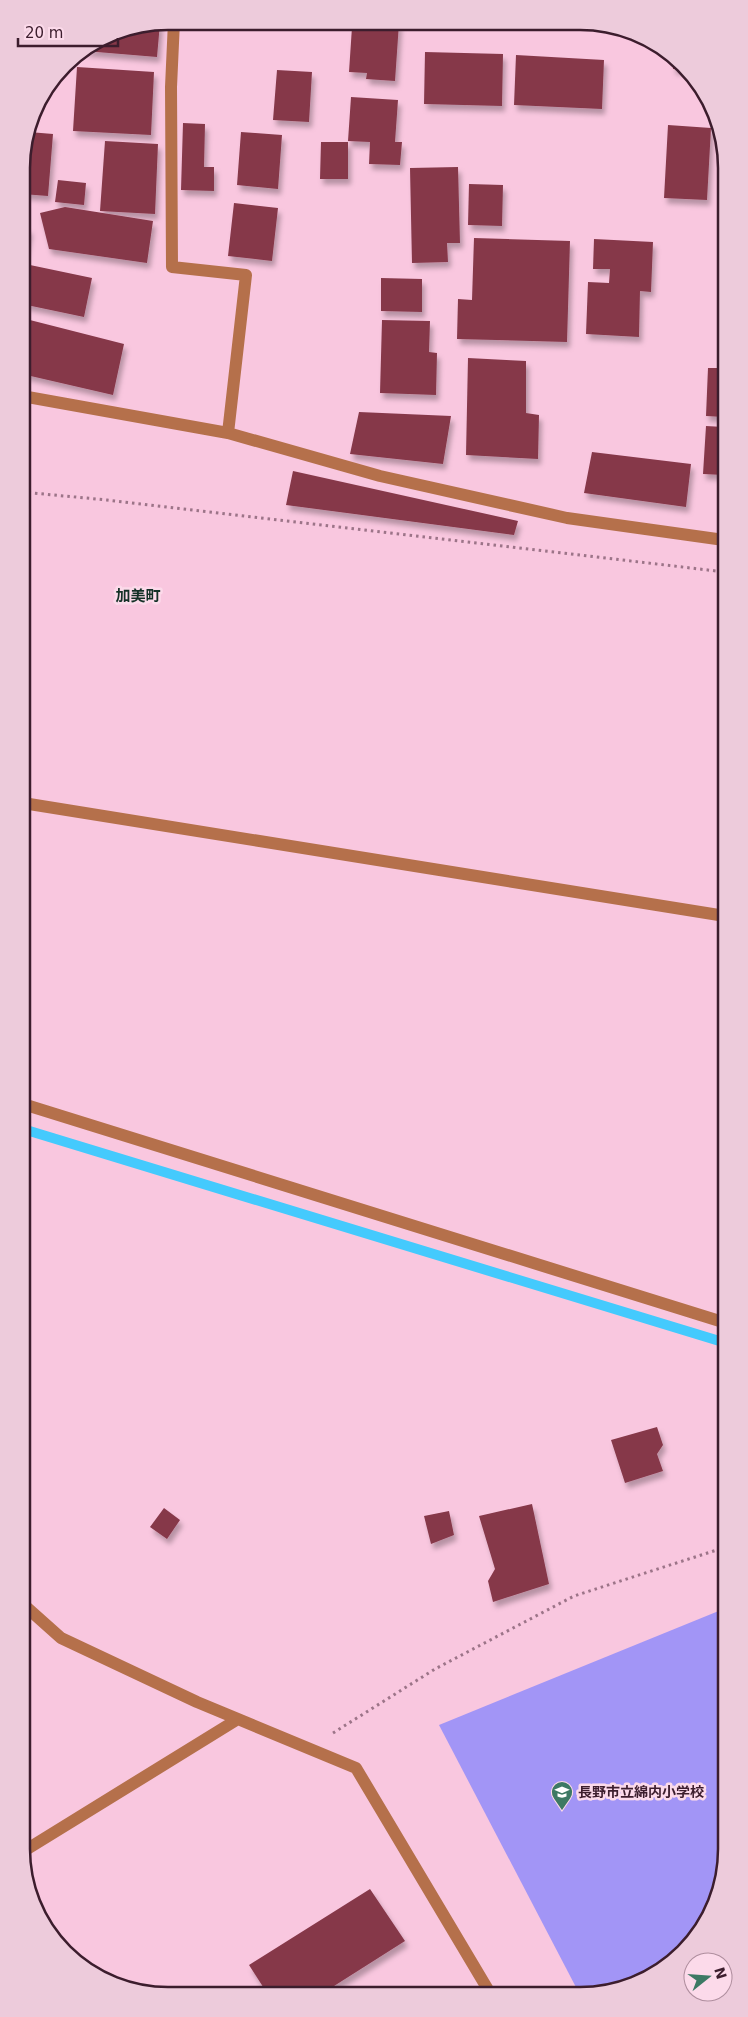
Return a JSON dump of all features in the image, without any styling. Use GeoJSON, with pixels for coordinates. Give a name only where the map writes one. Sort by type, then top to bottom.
{"type":"FeatureCollection","features":[{"type":"Feature","properties":{"kind":"street"},"geometry":{"type":"LineString","coordinates":[[174,30],[171,88],[172,267],[246,275],[228,433]]}},
{"type":"Feature","properties":{"kind":"street"},"geometry":{"type":"LineString","coordinates":[[30,397],[228,433],[380,476],[558,516],[718,539]]}},
{"type":"Feature","properties":{"kind":"street"},"geometry":{"type":"LineString","coordinates":[[30,805],[718,915]]}},
{"type":"Feature","properties":{"kind":"street"},"geometry":{"type":"LineString","coordinates":[[30,1106],[718,1321]]}},
{"type":"Feature","properties":{"kind":"street"},"geometry":{"type":"LineString","coordinates":[[30,1610],[60,1638],[197,1702],[356,1768],[486,1987]]}},
{"type":"Feature","properties":{"kind":"street"},"geometry":{"type":"LineString","coordinates":[[30,1847],[238,1719]]}},
{"type":"Feature","properties":{"kind":"path"},"geometry":{"type":"LineString","coordinates":[[30,493],[146,504],[718,571]]}},
{"type":"Feature","properties":{"kind":"path"},"geometry":{"type":"LineString","coordinates":[[309,1749],[435,1669],[574,1596],[718,1550]]}},
{"type":"Feature","properties":{"kind":"shaded area"},"geometry":{"type":"Polygon","coordinates":[[[718,1611],[718,1858],[708,1902],[695,1926],[684,1940],[657,1964],[625,1980],[589,1987],[576,1987],[439,1725],[718,1611]]]}},
{"type":"Feature","properties":{"kind":"building"},"geometry":{"type":"Polygon","coordinates":[[[159,30],[157,57],[93,52],[115,40],[159,30]]]}},
{"type":"Feature","properties":{"kind":"building"},"geometry":{"type":"Polygon","coordinates":[[[352,30],[399,30],[395,81],[366,79],[367,73],[349,72],[352,30]]]}},
{"type":"Feature","properties":{"kind":"building"},"geometry":{"type":"Polygon","coordinates":[[[425,52],[503,54],[502,106],[424,104],[425,52]]]}},
{"type":"Feature","properties":{"kind":"building"},"geometry":{"type":"Polygon","coordinates":[[[516,55],[604,60],[602,109],[514,105],[516,55]]]}},
{"type":"Feature","properties":{"kind":"building"},"geometry":{"type":"Polygon","coordinates":[[[77,67],[154,72],[151,135],[73,131],[77,67]]]}},
{"type":"Feature","properties":{"kind":"building"},"geometry":{"type":"Polygon","coordinates":[[[277,70],[312,72],[309,122],[273,120],[277,70]]]}},
{"type":"Feature","properties":{"kind":"building"},"geometry":{"type":"Polygon","coordinates":[[[351,97],[398,100],[395,142],[402,142],[400,165],[369,164],[370,142],[348,141],[351,97]]]}},
{"type":"Feature","properties":{"kind":"building"},"geometry":{"type":"Polygon","coordinates":[[[183,123],[205,124],[204,167],[214,167],[214,191],[181,190],[183,123]]]}},
{"type":"Feature","properties":{"kind":"building"},"geometry":{"type":"Polygon","coordinates":[[[668,125],[711,128],[707,200],[664,198],[668,125]]]}},
{"type":"Feature","properties":{"kind":"building"},"geometry":{"type":"Polygon","coordinates":[[[35,132],[53,134],[48,196],[30,195],[30,159],[35,132]]]}},
{"type":"Feature","properties":{"kind":"building"},"geometry":{"type":"Polygon","coordinates":[[[241,132],[282,135],[278,189],[237,185],[241,132]]]}},
{"type":"Feature","properties":{"kind":"building"},"geometry":{"type":"Polygon","coordinates":[[[105,141],[158,144],[155,214],[100,211],[105,141]]]}},
{"type":"Feature","properties":{"kind":"building"},"geometry":{"type":"Polygon","coordinates":[[[321,142],[348,142],[348,179],[320,179],[321,142]]]}},
{"type":"Feature","properties":{"kind":"building"},"geometry":{"type":"Polygon","coordinates":[[[458,167],[460,243],[447,243],[448,262],[412,263],[410,168],[458,167]]]}},
{"type":"Feature","properties":{"kind":"building"},"geometry":{"type":"Polygon","coordinates":[[[58,180],[86,183],[84,205],[55,202],[58,180]]]}},
{"type":"Feature","properties":{"kind":"building"},"geometry":{"type":"Polygon","coordinates":[[[469,184],[503,185],[502,226],[468,225],[469,184]]]}},
{"type":"Feature","properties":{"kind":"building"},"geometry":{"type":"Polygon","coordinates":[[[234,203],[278,208],[272,261],[228,256],[234,203]]]}},
{"type":"Feature","properties":{"kind":"building"},"geometry":{"type":"Polygon","coordinates":[[[65,207],[153,221],[147,263],[49,249],[40,213],[65,207]]]}},
{"type":"Feature","properties":{"kind":"building"},"geometry":{"type":"Polygon","coordinates":[[[474,238],[570,241],[567,342],[457,339],[458,299],[472,300],[474,238]]]}},
{"type":"Feature","properties":{"kind":"building"},"geometry":{"type":"Polygon","coordinates":[[[594,239],[653,242],[651,292],[640,291],[639,337],[586,334],[588,282],[609,283],[610,269],[593,269],[594,239]]]}},
{"type":"Feature","properties":{"kind":"building"},"geometry":{"type":"Polygon","coordinates":[[[30,265],[92,278],[84,317],[30,306],[30,265]]]}},
{"type":"Feature","properties":{"kind":"building"},"geometry":{"type":"Polygon","coordinates":[[[381,278],[422,279],[422,312],[381,311],[381,278]]]}},
{"type":"Feature","properties":{"kind":"building"},"geometry":{"type":"Polygon","coordinates":[[[30,320],[124,344],[113,395],[30,376],[30,320]]]}},
{"type":"Feature","properties":{"kind":"building"},"geometry":{"type":"Polygon","coordinates":[[[382,320],[430,321],[429,352],[437,353],[436,395],[380,393],[382,320]]]}},
{"type":"Feature","properties":{"kind":"building"},"geometry":{"type":"Polygon","coordinates":[[[468,358],[526,361],[526,413],[539,415],[538,459],[466,455],[468,358]]]}},
{"type":"Feature","properties":{"kind":"building"},"geometry":{"type":"Polygon","coordinates":[[[708,368],[718,368],[718,417],[706,416],[708,368]]]}},
{"type":"Feature","properties":{"kind":"building"},"geometry":{"type":"Polygon","coordinates":[[[359,412],[451,416],[443,464],[350,454],[359,412]]]}},
{"type":"Feature","properties":{"kind":"building"},"geometry":{"type":"Polygon","coordinates":[[[706,426],[718,427],[718,475],[703,474],[706,426]]]}},
{"type":"Feature","properties":{"kind":"building"},"geometry":{"type":"Polygon","coordinates":[[[592,452],[691,464],[686,507],[584,493],[592,452]]]}},
{"type":"Feature","properties":{"kind":"building"},"geometry":{"type":"Polygon","coordinates":[[[293,471],[518,521],[514,535],[286,505],[293,471]]]}},
{"type":"Feature","properties":{"kind":"building"},"geometry":{"type":"Polygon","coordinates":[[[657,1427],[663,1445],[657,1454],[663,1471],[625,1483],[611,1440],[657,1427]]]}},
{"type":"Feature","properties":{"kind":"building"},"geometry":{"type":"Polygon","coordinates":[[[532,1504],[549,1584],[493,1602],[488,1581],[495,1569],[479,1516],[532,1504]]]}},
{"type":"Feature","properties":{"kind":"building"},"geometry":{"type":"Polygon","coordinates":[[[164,1508],[180,1520],[167,1539],[150,1527],[164,1508]]]}},
{"type":"Feature","properties":{"kind":"building"},"geometry":{"type":"Polygon","coordinates":[[[449,1511],[454,1535],[431,1544],[424,1516],[449,1511]]]}},
{"type":"Feature","properties":{"kind":"building"},"geometry":{"type":"Polygon","coordinates":[[[370,1889],[405,1941],[332,1987],[263,1987],[249,1965],[370,1889]]]}},
{"type":"Feature","properties":{"kind":"waterway"},"geometry":{"type":"LineString","coordinates":[[30,1131],[718,1341]]}},
{"type":"Feature","properties":{"kind":"place","name":"長野市立綿内小学校"},"geometry":{"type":"Point","coordinates":[562,1811]}},
{"type":"Feature","properties":{"kind":"district","name":"加美町"},"geometry":{"type":"Point","coordinates":[138,596]}}]}
